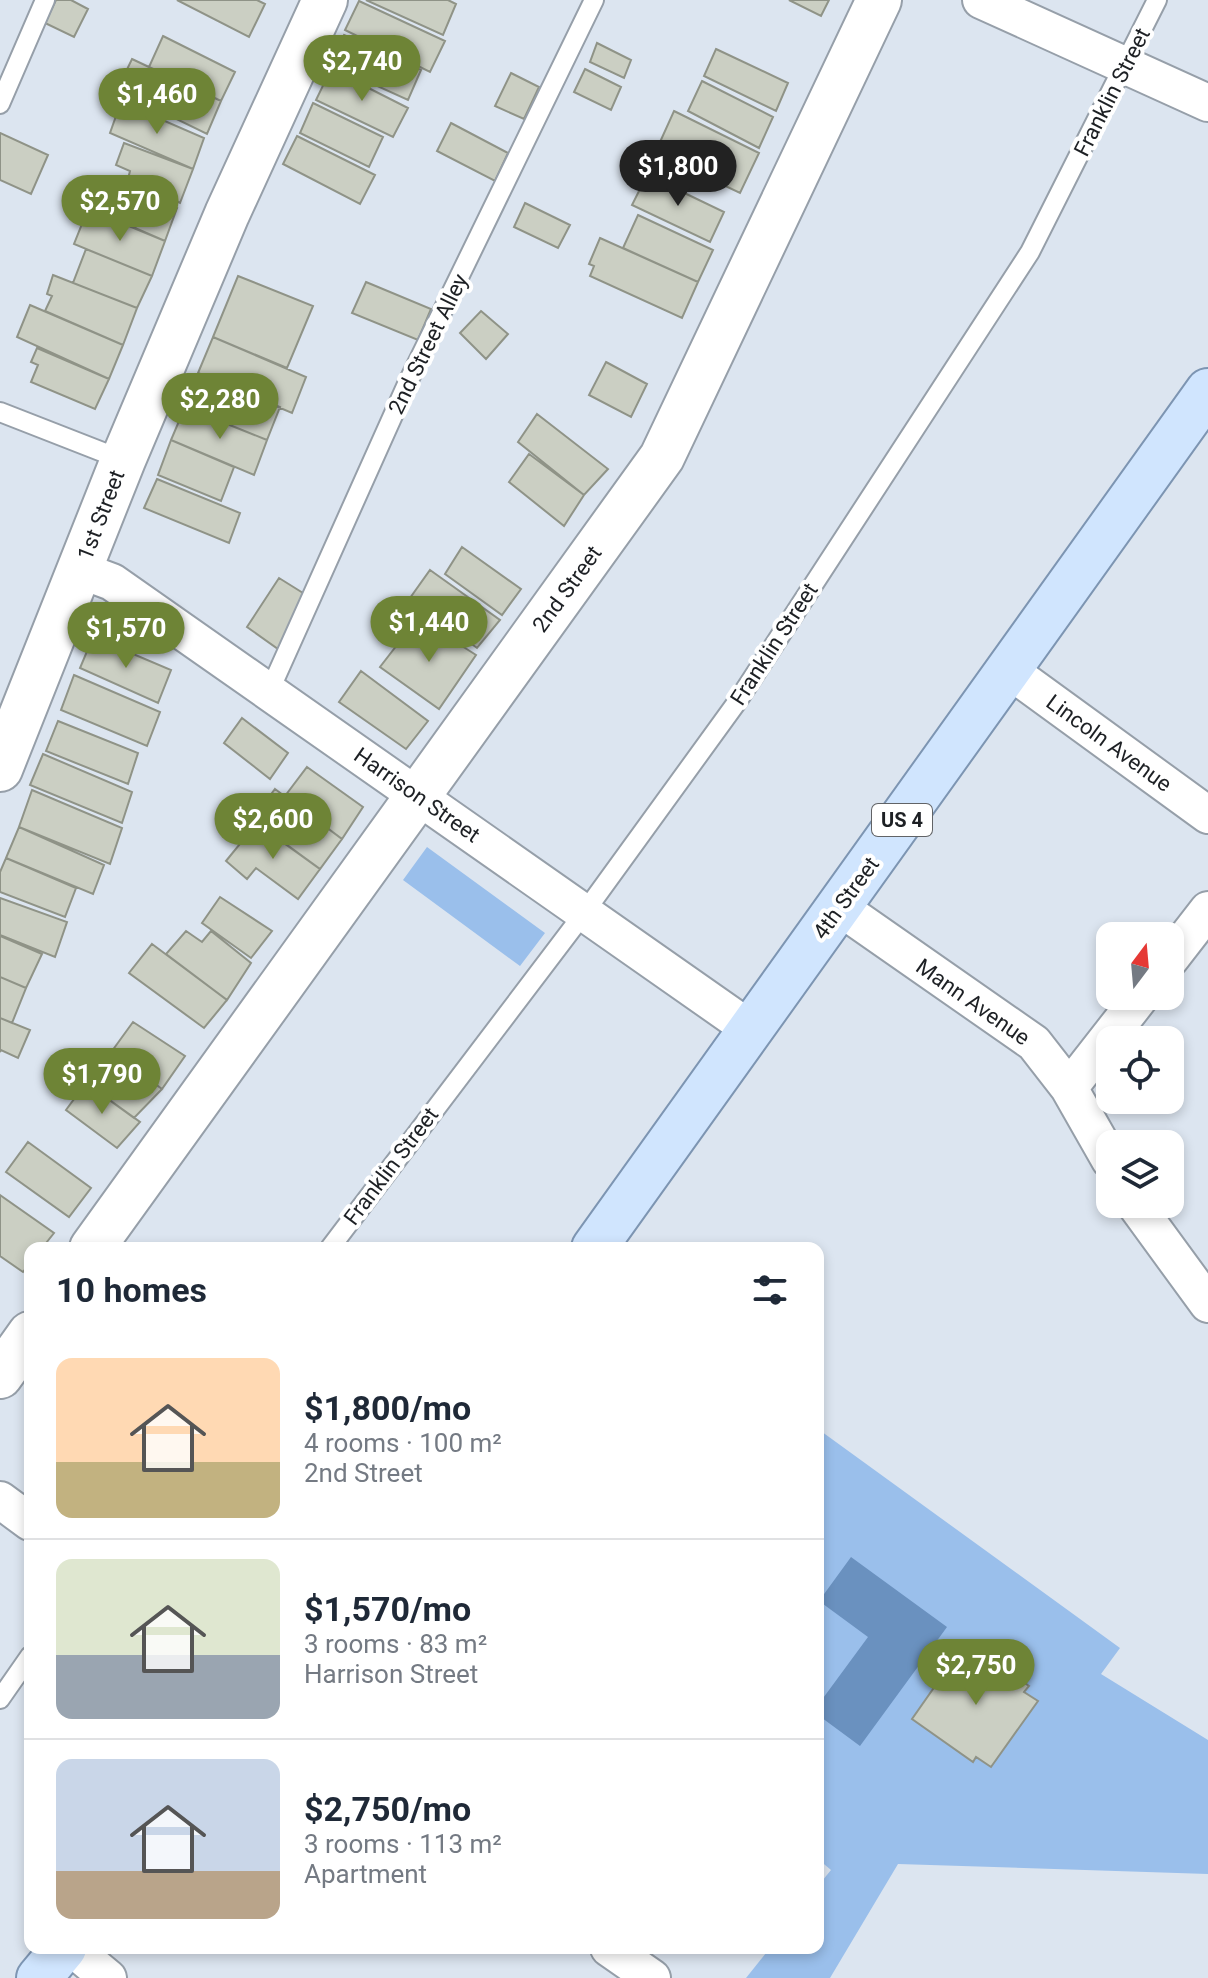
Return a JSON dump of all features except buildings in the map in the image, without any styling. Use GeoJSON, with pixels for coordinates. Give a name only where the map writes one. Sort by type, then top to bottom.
{"type":"FeatureCollection","features":[{"type":"Feature","properties":{"kind":"main road","name":"4th Street"},"geometry":{"type":"LineString","coordinates":[[598,1242],[1208,391]]}},
{"type":"Feature","properties":{"kind":"main road"},"geometry":{"type":"LineString","coordinates":[[39,1978],[59,1954]]}},
{"type":"Feature","properties":{"kind":"street","name":"1st Street"},"geometry":{"type":"LineString","coordinates":[[0,769],[123,460],[227,214],[325,0]]}},
{"type":"Feature","properties":{"kind":"street","name":"2nd Street"},"geometry":{"type":"LineString","coordinates":[[96,1242],[662,457],[879,0]]}},
{"type":"Feature","properties":{"kind":"street"},"geometry":{"type":"LineString","coordinates":[[981,0],[1208,103]]}},
{"type":"Feature","properties":{"kind":"street","name":"Harrison Street"},"geometry":{"type":"LineString","coordinates":[[80,570],[112,582],[750,1029]]}},
{"type":"Feature","properties":{"kind":"street","name":"Lincoln Avenue"},"geometry":{"type":"LineString","coordinates":[[1010,671],[1208,815]]}},
{"type":"Feature","properties":{"kind":"street","name":"Mann Avenue"},"geometry":{"type":"LineString","coordinates":[[839,907],[1034,1043],[1069,1088],[1096,1135]]}},
{"type":"Feature","properties":{"kind":"street"},"geometry":{"type":"LineString","coordinates":[[1184,941],[1208,910]]}},
{"type":"Feature","properties":{"kind":"street"},"geometry":{"type":"LineString","coordinates":[[1069,1088],[1130,1010]]}},
{"type":"Feature","properties":{"kind":"street"},"geometry":{"type":"LineString","coordinates":[[1145,1218],[1208,1304]]}},
{"type":"Feature","properties":{"kind":"street"},"geometry":{"type":"LineString","coordinates":[[0,1376],[24,1342]]}},
{"type":"Feature","properties":{"kind":"street"},"geometry":{"type":"LineString","coordinates":[[0,1500],[24,1518]]}},
{"type":"Feature","properties":{"kind":"street"},"geometry":{"type":"LineString","coordinates":[[79,1954],[108,1978]]}},
{"type":"Feature","properties":{"kind":"street"},"geometry":{"type":"LineString","coordinates":[[618,1954],[652,1978]]}},
{"type":"Feature","properties":{"kind":"lane"},"geometry":{"type":"LineString","coordinates":[[0,104],[45,0]]}},
{"type":"Feature","properties":{"kind":"lane","name":"2nd Street Alley"},"geometry":{"type":"LineString","coordinates":[[269,692],[408,382],[594,0]]}},
{"type":"Feature","properties":{"kind":"lane","name":"Franklin Street"},"geometry":{"type":"LineString","coordinates":[[335,1242],[584,913],[737,702],[1030,252],[1157,0]]}},
{"type":"Feature","properties":{"kind":"lane"},"geometry":{"type":"LineString","coordinates":[[0,412],[123,460]]}},
{"type":"Feature","properties":{"kind":"lane"},"geometry":{"type":"LineString","coordinates":[[0,1699],[24,1665]]}},
{"type":"Feature","properties":{"kind":"shaded area"},"geometry":{"type":"Polygon","coordinates":[[[427,847],[545,933],[520,966],[403,880],[427,847]]]}},
{"type":"Feature","properties":{"kind":"shaded area"},"geometry":{"type":"Polygon","coordinates":[[[824,1433],[1120,1648],[1101,1674],[1208,1740],[1208,1874],[898,1864],[830,1978],[746,1978],[765,1954],[824,1954],[824,1879],[831,1870],[824,1864],[824,1433]]]}},
{"type":"Feature","properties":{"kind":"shaded area"},"geometry":{"type":"Polygon","coordinates":[[[851,1557],[947,1627],[860,1746],[824,1719],[824,1697],[868,1637],[824,1605],[824,1594],[851,1557]]]}}]}
